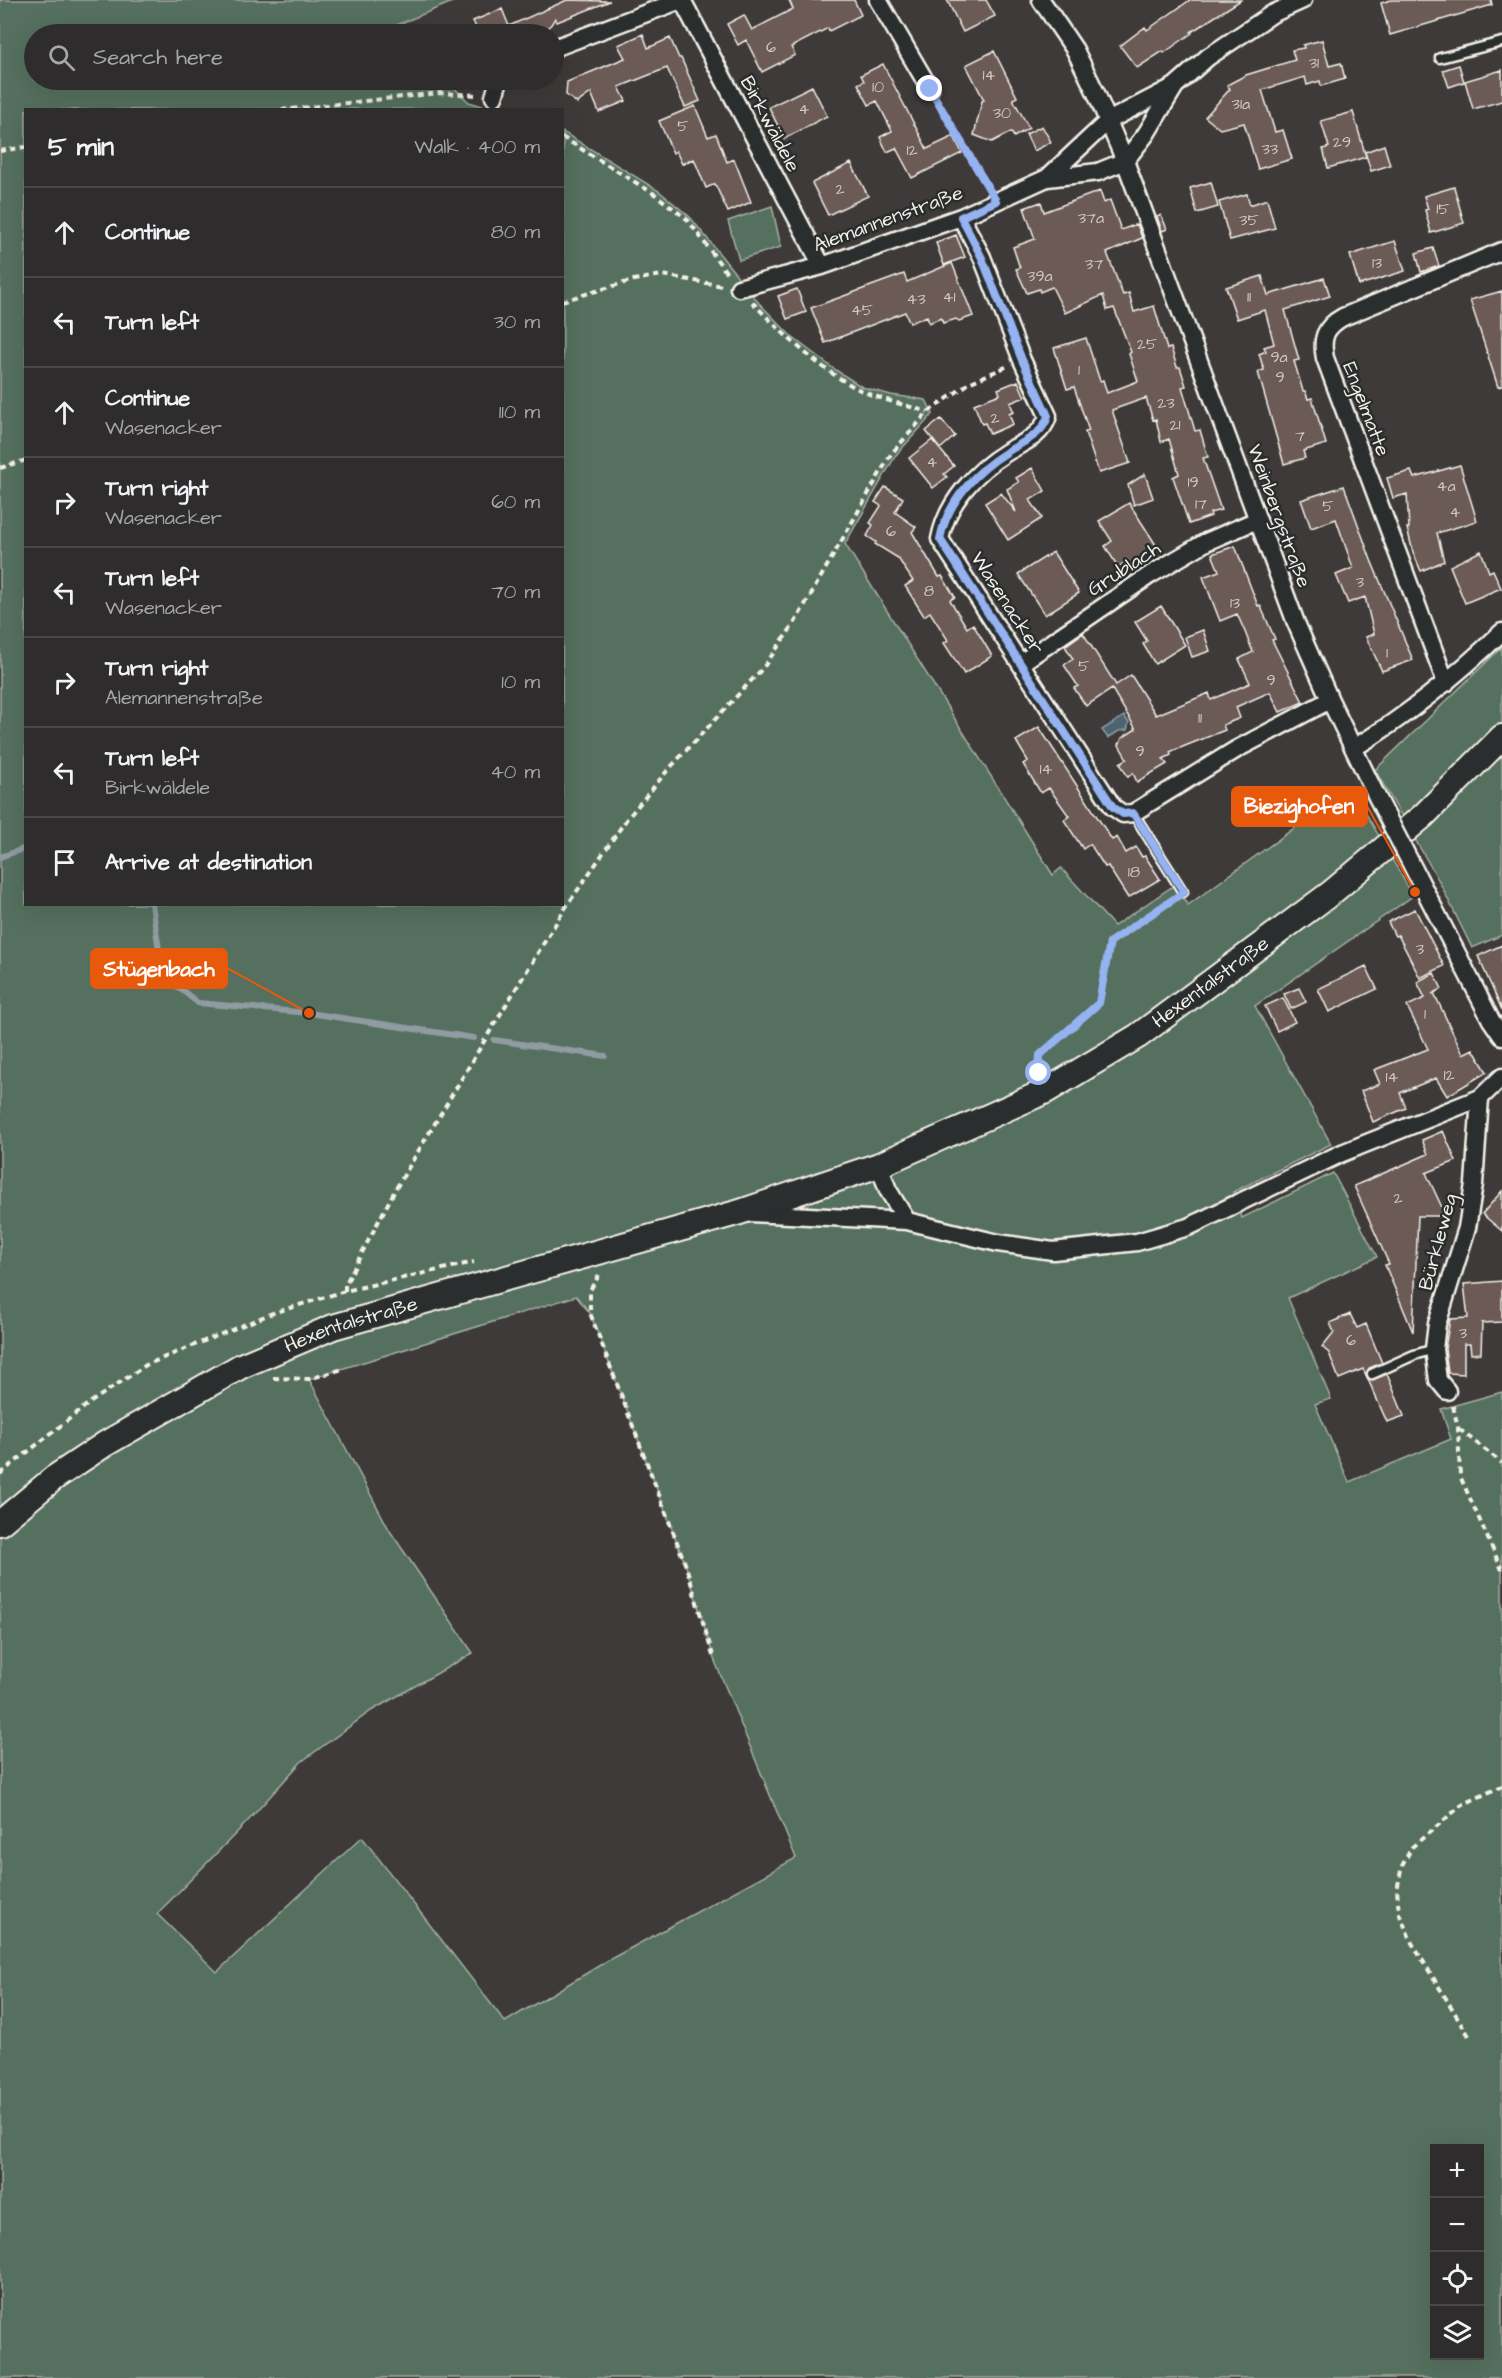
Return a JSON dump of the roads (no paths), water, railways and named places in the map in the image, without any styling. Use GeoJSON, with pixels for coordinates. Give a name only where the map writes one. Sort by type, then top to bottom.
{"type":"FeatureCollection","features":[{"type":"Feature","properties":{"kind":"main road","name":"Hexentalstraße"},"geometry":{"type":"LineString","coordinates":[[0,1523],[54,1478],[105,1444],[241,1366],[333,1327],[740,1212],[879,1165],[1046,1091],[1138,1036],[1331,893],[1423,816],[1502,737]]}},
{"type":"Feature","properties":{"kind":"street","name":"Birkwäldele"},"geometry":{"type":"LineString","coordinates":[[564,44],[681,0],[822,266]]}},
{"type":"Feature","properties":{"kind":"street"},"geometry":{"type":"LineString","coordinates":[[878,0],[930,89]]}},
{"type":"Feature","properties":{"kind":"street","name":"Weinbergstraße"},"geometry":{"type":"LineString","coordinates":[[1041,0],[1074,50],[1125,161],[1296,623],[1330,700],[1486,1011],[1502,1036]]}},
{"type":"Feature","properties":{"kind":"street","name":"Alemannenstraße"},"geometry":{"type":"LineString","coordinates":[[1047,178],[1108,121],[1175,86],[1208,57],[1272,14],[1303,0]]}},
{"type":"Feature","properties":{"kind":"street","name":"Alemannenstraße"},"geometry":{"type":"LineString","coordinates":[[739,288],[822,266],[961,217],[1047,178],[1098,172],[1125,161],[1146,134],[1175,86]]}},
{"type":"Feature","properties":{"kind":"street"},"geometry":{"type":"LineString","coordinates":[[494,97],[496,90]]}},
{"type":"Feature","properties":{"kind":"street","name":"Wasenacker"},"geometry":{"type":"LineString","coordinates":[[961,217],[982,258],[1022,360],[1048,416],[1038,434],[1005,453],[972,478],[943,523],[940,539],[1113,807],[1123,814],[1133,813]]}},
{"type":"Feature","properties":{"kind":"street","name":"Engelmatte"},"geometry":{"type":"LineString","coordinates":[[1446,683],[1324,358],[1322,345],[1327,328],[1343,317],[1502,251]]}},
{"type":"Feature","properties":{"kind":"street","name":"Grublach"},"geometry":{"type":"LineString","coordinates":[[1021,663],[1150,575],[1206,542],[1257,520]]}},
{"type":"Feature","properties":{"kind":"street"},"geometry":{"type":"LineString","coordinates":[[1354,748],[1396,722],[1446,683],[1502,632]]}},
{"type":"Feature","properties":{"kind":"street"},"geometry":{"type":"LineString","coordinates":[[1133,813],[1237,749],[1330,700]]}},
{"type":"Feature","properties":{"kind":"street","name":"Hexentalstraße"},"geometry":{"type":"LineString","coordinates":[[740,1212],[907,1221],[998,1243],[1053,1251],[1137,1242],[1188,1227],[1342,1153],[1480,1098],[1502,1077]]}},
{"type":"Feature","properties":{"kind":"street","name":"Bürkleweg"},"geometry":{"type":"LineString","coordinates":[[1447,1391],[1438,1380],[1434,1349],[1437,1324],[1467,1228],[1474,1184],[1480,1098]]}},
{"type":"Feature","properties":{"kind":"street"},"geometry":{"type":"LineString","coordinates":[[879,1165],[888,1190],[907,1221]]}},
{"type":"Feature","properties":{"kind":"lane"},"geometry":{"type":"LineString","coordinates":[[1440,58],[1502,42]]}},
{"type":"Feature","properties":{"kind":"lane"},"geometry":{"type":"LineString","coordinates":[[1133,813],[1184,892]]}},
{"type":"Feature","properties":{"kind":"lane"},"geometry":{"type":"LineString","coordinates":[[1372,1374],[1414,1355],[1434,1349]]}},
{"type":"Feature","properties":{"kind":"water"},"geometry":{"type":"Polygon","coordinates":[[[1124,716],[1129,723],[1127,730],[1119,731],[1108,738],[1102,730],[1124,716]]]}},
{"type":"Feature","properties":{"kind":"waterway"},"geometry":{"type":"LineString","coordinates":[[0,857],[24,849]]}},
{"type":"Feature","properties":{"kind":"waterway"},"geometry":{"type":"LineString","coordinates":[[152,906],[159,950],[172,982],[198,1003],[309,1013],[474,1038]]}},
{"type":"Feature","properties":{"kind":"waterway"},"geometry":{"type":"LineString","coordinates":[[494,1040],[605,1056]]}},
{"type":"Feature","properties":{"kind":"place","name":"Biezighofen"},"geometry":{"type":"Point","coordinates":[1415,892]}},
{"type":"Feature","properties":{"kind":"place","name":"Stügenbach"},"geometry":{"type":"Point","coordinates":[309,1013]}}]}
